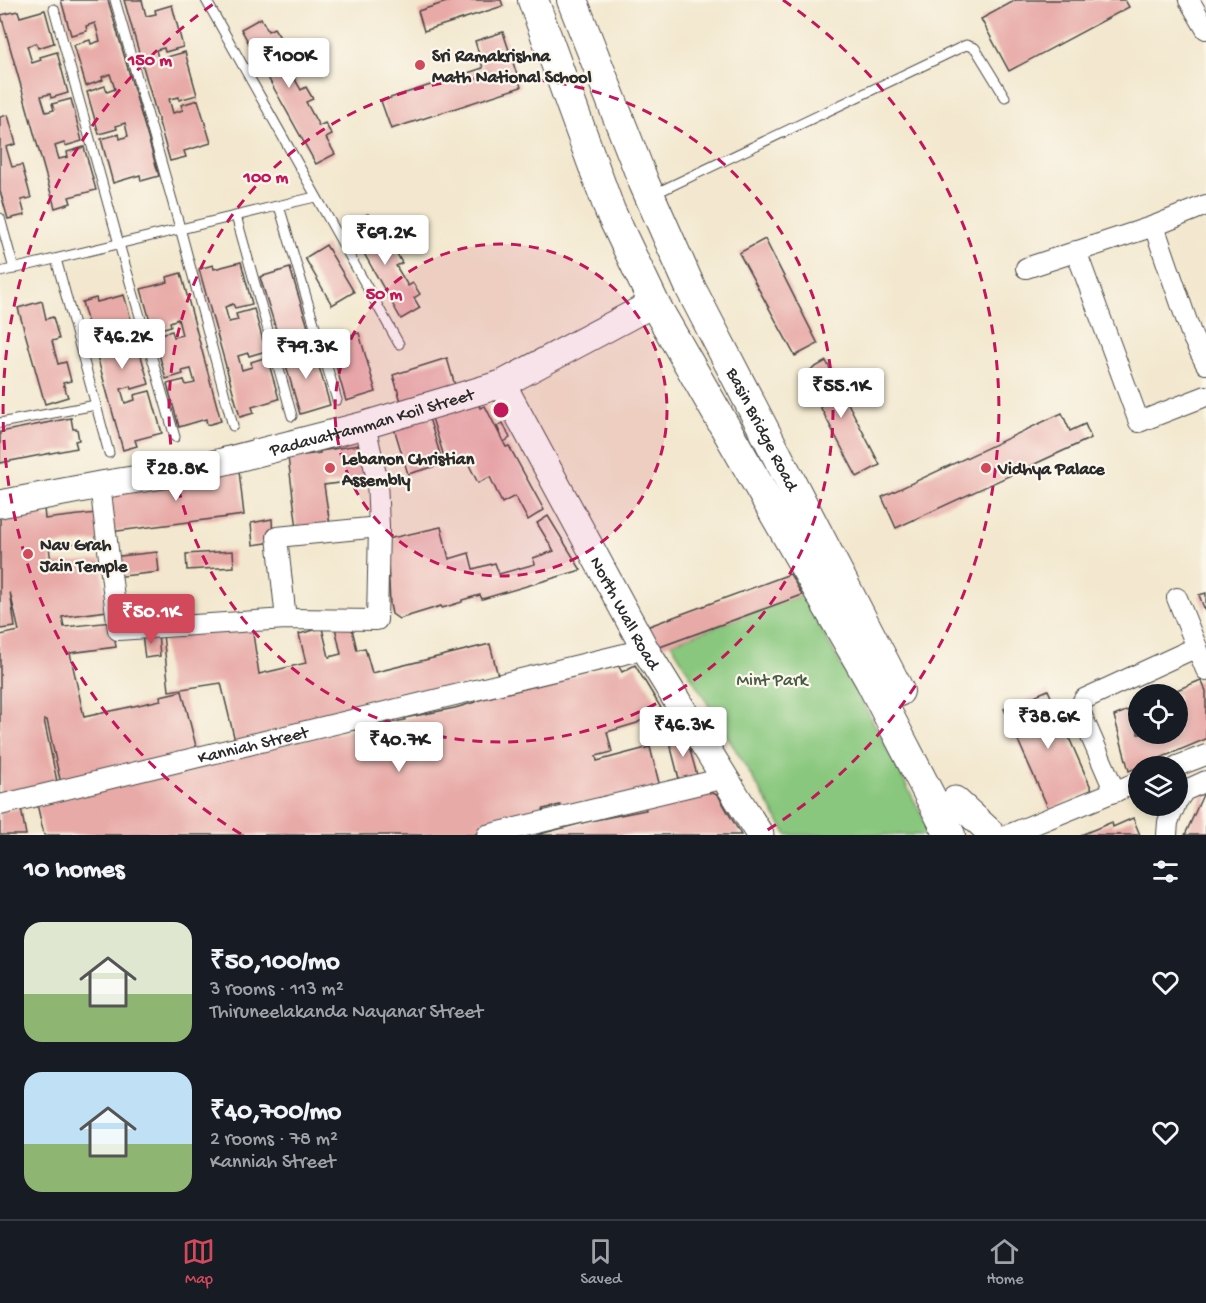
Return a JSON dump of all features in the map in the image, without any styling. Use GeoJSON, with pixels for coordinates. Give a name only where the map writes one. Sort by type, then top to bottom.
{"type":"FeatureCollection","features":[{"type":"Feature","properties":{"kind":"main road","name":"Basin Bridge Road"},"geometry":{"type":"LineString","coordinates":[[533,0],[610,211],[654,303],[870,680],[950,835]]}},
{"type":"Feature","properties":{"kind":"main road","name":"Basin Bridge Road"},"geometry":{"type":"LineString","coordinates":[[572,0],[650,196],[691,290],[955,800],[991,835]]}},
{"type":"Feature","properties":{"kind":"main road","name":"Padavattamman Koil Street"},"geometry":{"type":"LineString","coordinates":[[0,504],[183,472],[364,425],[502,384],[654,303]]}},
{"type":"Feature","properties":{"kind":"main road","name":"North Wall Road"},"geometry":{"type":"LineString","coordinates":[[502,384],[645,649],[760,835]]}},
{"type":"Feature","properties":{"kind":"main road"},"geometry":{"type":"LineString","coordinates":[[955,800],[970,835]]}},
{"type":"Feature","properties":{"kind":"street"},"geometry":{"type":"LineString","coordinates":[[1190,0],[1206,29]]}},
{"type":"Feature","properties":{"kind":"street"},"geometry":{"type":"LineString","coordinates":[[1026,268],[1203,212]]}},
{"type":"Feature","properties":{"kind":"street"},"geometry":{"type":"LineString","coordinates":[[1154,226],[1199,333],[1206,364]]}},
{"type":"Feature","properties":{"kind":"street"},"geometry":{"type":"LineString","coordinates":[[1076,251],[1139,422],[1206,396]]}},
{"type":"Feature","properties":{"kind":"street"},"geometry":{"type":"LineString","coordinates":[[100,485],[118,630],[286,619],[377,620],[379,527],[377,479],[364,425]]}},
{"type":"Feature","properties":{"kind":"street"},"geometry":{"type":"LineString","coordinates":[[286,619],[277,537],[379,527]]}},
{"type":"Feature","properties":{"kind":"street"},"geometry":{"type":"LineString","coordinates":[[1178,598],[1206,670]]}},
{"type":"Feature","properties":{"kind":"street"},"geometry":{"type":"LineString","coordinates":[[1115,792],[1080,709],[1084,699],[1197,647]]}},
{"type":"Feature","properties":{"kind":"street","name":"Kanniah Street"},"geometry":{"type":"LineString","coordinates":[[0,805],[645,649]]}},
{"type":"Feature","properties":{"kind":"street"},"geometry":{"type":"LineString","coordinates":[[1188,762],[1206,755]]}},
{"type":"Feature","properties":{"kind":"street"},"geometry":{"type":"LineString","coordinates":[[487,835],[725,778]]}},
{"type":"Feature","properties":{"kind":"street"},"geometry":{"type":"LineString","coordinates":[[1188,789],[1206,781]]}},
{"type":"Feature","properties":{"kind":"street"},"geometry":{"type":"LineString","coordinates":[[1008,835],[1128,786]]}},
{"type":"Feature","properties":{"kind":"street"},"geometry":{"type":"LineString","coordinates":[[1167,835],[1171,816]]}},
{"type":"Feature","properties":{"kind":"lane"},"geometry":{"type":"LineString","coordinates":[[115,0],[233,426]]}},
{"type":"Feature","properties":{"kind":"lane"},"geometry":{"type":"LineString","coordinates":[[206,0],[399,344]]}},
{"type":"Feature","properties":{"kind":"lane"},"geometry":{"type":"LineString","coordinates":[[54,9],[175,437]]}},
{"type":"Feature","properties":{"kind":"lane"},"geometry":{"type":"LineString","coordinates":[[650,196],[966,45],[975,48],[1005,97]]}},
{"type":"Feature","properties":{"kind":"lane"},"geometry":{"type":"LineString","coordinates":[[0,272],[315,197]]}},
{"type":"Feature","properties":{"kind":"lane"},"geometry":{"type":"LineString","coordinates":[[279,206],[338,400]]}},
{"type":"Feature","properties":{"kind":"lane"},"geometry":{"type":"LineString","coordinates":[[236,216],[292,416]]}},
{"type":"Feature","properties":{"kind":"lane"},"geometry":{"type":"LineString","coordinates":[[0,219],[14,269]]}},
{"type":"Feature","properties":{"kind":"lane"},"geometry":{"type":"LineString","coordinates":[[56,259],[109,453]]}},
{"type":"Feature","properties":{"kind":"lane"},"geometry":{"type":"LineString","coordinates":[[0,423],[96,405]]}},
{"type":"Feature","properties":{"kind":"green space","name":"Mint Park"},"geometry":{"type":"Polygon","coordinates":[[[802,595],[880,734],[932,835],[787,835],[671,643],[802,595]]]}},
{"type":"Feature","properties":{"kind":"building"},"geometry":{"type":"Polygon","coordinates":[[[61,0],[108,0],[159,176],[141,181],[140,175],[113,183],[101,139],[119,134],[120,139],[128,136],[125,123],[116,126],[117,129],[99,134],[87,92],[105,86],[107,92],[115,89],[110,74],[102,77],[103,80],[86,86],[74,45],[90,40],[91,44],[100,41],[95,23],[86,26],[87,31],[71,35],[61,0]]]}},
{"type":"Feature","properties":{"kind":"building"},"geometry":{"type":"Polygon","coordinates":[[[124,0],[142,0],[146,16],[156,14],[155,10],[172,5],[183,47],[165,52],[164,48],[156,50],[160,65],[169,63],[167,57],[185,52],[197,95],[179,100],[179,97],[169,99],[173,113],[183,110],[181,105],[198,100],[211,143],[184,151],[186,157],[170,161],[124,0]]]}},
{"type":"Feature","properties":{"kind":"building"},"geometry":{"type":"Polygon","coordinates":[[[453,0],[501,0],[503,6],[424,31],[418,11],[453,0]]]}},
{"type":"Feature","properties":{"kind":"building"},"geometry":{"type":"Polygon","coordinates":[[[1016,0],[1125,0],[1129,7],[1009,71],[981,19],[1016,0]]]}},
{"type":"Feature","properties":{"kind":"building"},"geometry":{"type":"Polygon","coordinates":[[[45,10],[54,43],[38,48],[36,43],[27,46],[32,63],[41,60],[40,57],[57,52],[68,93],[51,98],[50,94],[41,96],[46,112],[54,110],[52,104],[71,99],[82,141],[65,146],[64,143],[55,146],[59,159],[68,157],[67,152],[84,147],[96,190],[69,197],[71,203],[55,208],[1,15],[18,11],[20,17],[45,10]]]}},
{"type":"Feature","properties":{"kind":"building"},"geometry":{"type":"Polygon","coordinates":[[[261,18],[268,31],[274,28],[281,39],[275,43],[283,57],[288,54],[295,67],[290,71],[301,90],[306,87],[313,99],[306,102],[319,126],[325,123],[332,135],[326,138],[335,154],[316,164],[241,29],[261,18]]]}},
{"type":"Feature","properties":{"kind":"building"},"geometry":{"type":"Polygon","coordinates":[[[503,32],[521,87],[391,129],[381,101],[483,68],[475,41],[503,32]]]}},
{"type":"Feature","properties":{"kind":"building"},"geometry":{"type":"Polygon","coordinates":[[[8,115],[16,144],[6,147],[12,167],[22,165],[31,198],[21,200],[25,215],[8,219],[0,191],[0,117],[8,115]]]}},
{"type":"Feature","properties":{"kind":"building"},"geometry":{"type":"Polygon","coordinates":[[[368,214],[375,227],[381,224],[387,235],[382,238],[390,253],[395,250],[402,263],[396,266],[408,286],[413,283],[420,294],[414,298],[420,308],[401,319],[348,225],[368,214]]]}},
{"type":"Feature","properties":{"kind":"building"},"geometry":{"type":"Polygon","coordinates":[[[765,239],[818,344],[795,356],[739,253],[765,239]]]}},
{"type":"Feature","properties":{"kind":"building"},"geometry":{"type":"Polygon","coordinates":[[[326,245],[354,292],[332,305],[305,258],[326,245]]]}},
{"type":"Feature","properties":{"kind":"building"},"geometry":{"type":"Polygon","coordinates":[[[241,262],[252,304],[235,308],[233,304],[225,307],[229,322],[238,320],[236,314],[254,309],[266,351],[249,356],[248,353],[238,356],[242,370],[252,367],[251,362],[267,357],[279,399],[252,407],[254,413],[240,417],[199,269],[213,265],[214,269],[241,262]]]}},
{"type":"Feature","properties":{"kind":"building"},"geometry":{"type":"Polygon","coordinates":[[[290,268],[308,327],[278,336],[260,277],[290,268]]]}},
{"type":"Feature","properties":{"kind":"building"},"geometry":{"type":"Polygon","coordinates":[[[181,273],[221,421],[207,425],[206,419],[179,427],[167,384],[184,380],[186,385],[195,383],[191,369],[166,379],[154,336],[172,331],[174,337],[182,335],[178,319],[170,322],[171,326],[153,331],[141,289],[168,282],[167,277],[181,273]]]}},
{"type":"Feature","properties":{"kind":"building"},"geometry":{"type":"Polygon","coordinates":[[[124,295],[136,337],[117,342],[117,337],[108,340],[112,355],[121,353],[119,347],[137,342],[149,384],[132,389],[131,386],[121,389],[125,403],[135,400],[134,395],[150,391],[162,433],[135,440],[137,446],[123,450],[82,302],[96,298],[97,302],[124,295]]]}},
{"type":"Feature","properties":{"kind":"building"},"geometry":{"type":"Polygon","coordinates":[[[42,301],[46,319],[53,317],[59,339],[52,341],[58,364],[66,362],[71,381],[63,383],[68,397],[45,404],[18,308],[42,301]]]}},
{"type":"Feature","properties":{"kind":"building"},"geometry":{"type":"Polygon","coordinates":[[[359,333],[376,392],[346,401],[329,341],[359,333]]]}},
{"type":"Feature","properties":{"kind":"building"},"geometry":{"type":"Polygon","coordinates":[[[313,346],[330,405],[300,414],[283,355],[313,346]]]}},
{"type":"Feature","properties":{"kind":"building"},"geometry":{"type":"Polygon","coordinates":[[[447,358],[456,389],[402,405],[393,375],[447,358]]]}},
{"type":"Feature","properties":{"kind":"building"},"geometry":{"type":"Polygon","coordinates":[[[826,361],[880,465],[857,477],[803,374],[826,361]]]}},
{"type":"Feature","properties":{"kind":"building"},"geometry":{"type":"Polygon","coordinates":[[[478,403],[480,408],[485,406],[506,447],[509,446],[544,510],[528,520],[515,496],[502,503],[490,477],[478,483],[465,457],[446,463],[432,418],[478,403]]]}},
{"type":"Feature","properties":{"kind":"building","name":"Vidhya Palace"},"geometry":{"type":"Polygon","coordinates":[[[1062,413],[1070,431],[1085,424],[1091,438],[896,528],[882,497],[1062,413]]]}},
{"type":"Feature","properties":{"kind":"building"},"geometry":{"type":"Polygon","coordinates":[[[71,418],[73,429],[77,429],[79,440],[75,441],[77,448],[0,463],[0,432],[71,418]]]}},
{"type":"Feature","properties":{"kind":"building"},"geometry":{"type":"Polygon","coordinates":[[[429,418],[443,464],[408,474],[394,428],[429,418]]]}},
{"type":"Feature","properties":{"kind":"building"},"geometry":{"type":"Polygon","coordinates":[[[503,423],[510,438],[504,442],[497,426],[503,423]]]}},
{"type":"Feature","properties":{"kind":"building"},"geometry":{"type":"Polygon","coordinates":[[[365,444],[370,479],[324,485],[330,525],[297,529],[288,457],[365,444]]]}},
{"type":"Feature","properties":{"kind":"building"},"geometry":{"type":"Polygon","coordinates":[[[239,471],[244,515],[110,532],[105,492],[239,471]]]}},
{"type":"Feature","properties":{"kind":"building"},"geometry":{"type":"Polygon","coordinates":[[[44,508],[45,519],[96,513],[99,541],[49,546],[51,563],[101,560],[107,611],[62,617],[64,627],[112,622],[116,647],[70,653],[84,717],[161,700],[160,696],[182,691],[198,754],[61,784],[47,720],[44,720],[58,786],[0,800],[0,635],[19,631],[10,592],[15,627],[0,629],[0,514],[44,508]]]}},
{"type":"Feature","properties":{"kind":"building"},"geometry":{"type":"Polygon","coordinates":[[[548,516],[581,570],[482,599],[480,595],[399,619],[392,614],[387,539],[441,527],[449,559],[469,553],[473,569],[495,563],[499,574],[535,564],[533,558],[554,551],[537,523],[548,516]]]}},
{"type":"Feature","properties":{"kind":"building"},"geometry":{"type":"Polygon","coordinates":[[[272,519],[273,542],[253,545],[251,523],[272,519]]]}},
{"type":"Feature","properties":{"kind":"building"},"geometry":{"type":"Polygon","coordinates":[[[233,551],[234,567],[187,570],[186,554],[233,551]]]}},
{"type":"Feature","properties":{"kind":"building"},"geometry":{"type":"Polygon","coordinates":[[[157,552],[159,572],[114,577],[111,557],[157,552]]]}},
{"type":"Feature","properties":{"kind":"building"},"geometry":{"type":"Polygon","coordinates":[[[790,574],[802,595],[657,648],[644,628],[790,574]]]}},
{"type":"Feature","properties":{"kind":"building"},"geometry":{"type":"Polygon","coordinates":[[[1206,593],[1206,613],[1199,595],[1206,593]]]}},
{"type":"Feature","properties":{"kind":"building"},"geometry":{"type":"Polygon","coordinates":[[[351,625],[357,650],[365,648],[372,673],[490,644],[498,676],[236,745],[221,683],[169,691],[163,634],[252,627],[259,674],[306,663],[299,634],[322,628],[329,657],[341,654],[335,627],[351,625]]]}},
{"type":"Feature","properties":{"kind":"building"},"geometry":{"type":"Polygon","coordinates":[[[158,633],[160,656],[145,658],[142,635],[158,633]]]}},
{"type":"Feature","properties":{"kind":"building"},"geometry":{"type":"Polygon","coordinates":[[[618,665],[622,672],[635,665],[661,708],[637,723],[607,732],[612,752],[596,756],[597,761],[650,747],[660,787],[562,812],[560,805],[543,809],[545,818],[473,835],[44,835],[37,804],[297,741],[405,720],[405,718],[455,708],[618,665]]]}},
{"type":"Feature","properties":{"kind":"building"},"geometry":{"type":"Polygon","coordinates":[[[1201,680],[1206,691],[1206,739],[1165,756],[1128,756],[1128,767],[1114,716],[1128,710],[1128,744],[1188,744],[1188,685],[1201,680]]]}},
{"type":"Feature","properties":{"kind":"building"},"geometry":{"type":"Polygon","coordinates":[[[1048,690],[1092,790],[1049,810],[1004,709],[1048,690]]]}},
{"type":"Feature","properties":{"kind":"building"},"geometry":{"type":"Polygon","coordinates":[[[686,736],[697,775],[679,779],[669,740],[686,736]]]}},
{"type":"Feature","properties":{"kind":"building"},"geometry":{"type":"Polygon","coordinates":[[[1206,788],[1206,835],[1185,835],[1206,788]]]}},
{"type":"Feature","properties":{"kind":"building"},"geometry":{"type":"Polygon","coordinates":[[[706,792],[718,795],[741,835],[536,835],[646,810],[645,806],[706,792]]]}},
{"type":"Feature","properties":{"kind":"building"},"geometry":{"type":"Polygon","coordinates":[[[21,808],[26,835],[0,835],[0,812],[21,808]]]}},
{"type":"Feature","properties":{"kind":"building"},"geometry":{"type":"Polygon","coordinates":[[[1133,818],[1140,835],[1081,835],[1112,822],[1113,827],[1133,818]]]}},
{"type":"Feature","properties":{"kind":"place","name":"Sri Ramakrishna Math National School"},"geometry":{"type":"Point","coordinates":[420,65]}},
{"type":"Feature","properties":{"kind":"place","name":"Lebanon Christian Assembly"},"geometry":{"type":"Point","coordinates":[330,468]}},
{"type":"Feature","properties":{"kind":"place","name":"Vidhya Palace"},"geometry":{"type":"Point","coordinates":[986,468]}},
{"type":"Feature","properties":{"kind":"place","name":"Nav Grah Jain Temple"},"geometry":{"type":"Point","coordinates":[28,554]}}]}
